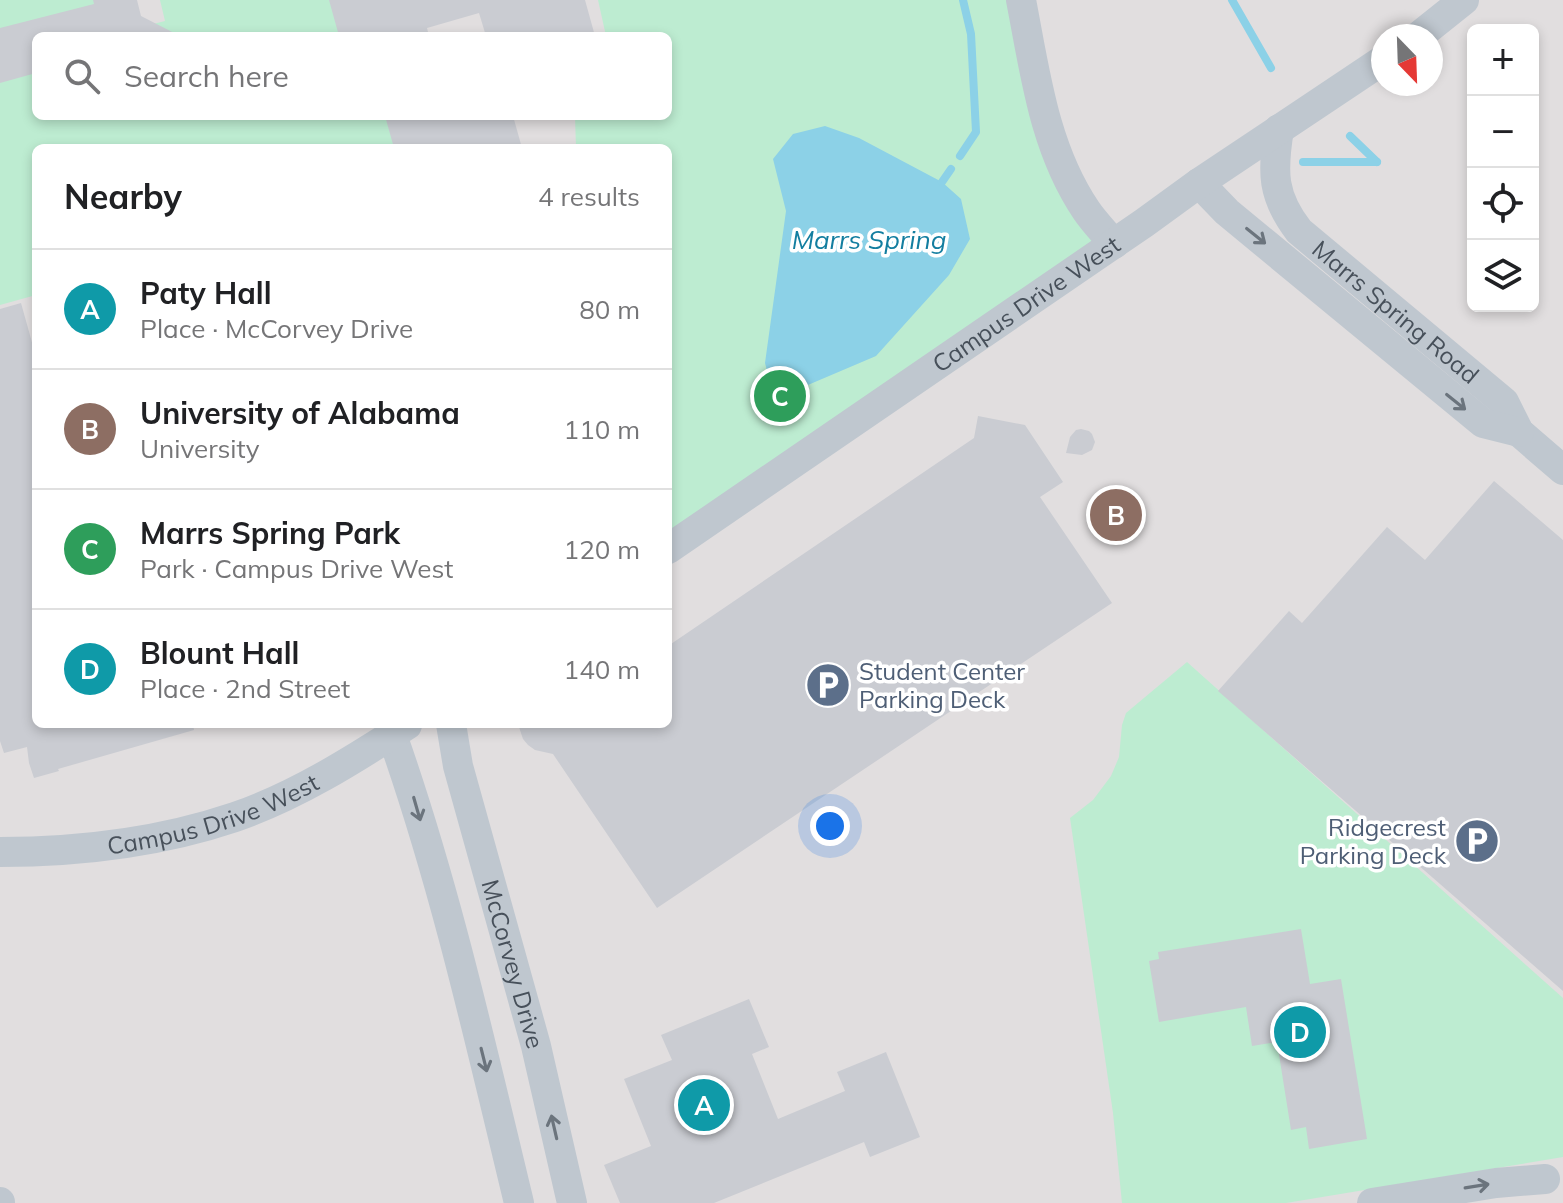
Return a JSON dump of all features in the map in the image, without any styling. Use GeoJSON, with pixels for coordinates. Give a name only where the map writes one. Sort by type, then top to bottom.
{"type":"FeatureCollection","features":[{"type":"Feature","properties":{"kind":"street"},"geometry":{"type":"LineString","coordinates":[[1021,0],[1040,100],[1061,164],[1084,207],[1114,244]]}},
{"type":"Feature","properties":{"kind":"street"},"geometry":{"type":"LineString","coordinates":[[1434,24],[1464,0]]}},
{"type":"Feature","properties":{"kind":"street","name":"Campus Drive West"},"geometry":{"type":"LineString","coordinates":[[672,546],[1371,68]]}},
{"type":"Feature","properties":{"kind":"street","name":"Marrs Spring Road"},"geometry":{"type":"LineString","coordinates":[[1279,129],[1274,164],[1278,195],[1282,207],[1299,231],[1504,402],[1519,432],[1563,470]]}},
{"type":"Feature","properties":{"kind":"street"},"geometry":{"type":"LineString","coordinates":[[1199,183],[1227,212],[1483,423],[1519,432]]}},
{"type":"Feature","properties":{"kind":"street","name":"McCorvey Drive"},"geometry":{"type":"LineString","coordinates":[[452,728],[458,766],[536,1046],[572,1203]]}},
{"type":"Feature","properties":{"kind":"street","name":"Campus Drive West"},"geometry":{"type":"LineString","coordinates":[[0,852],[95,848],[225,819],[283,797],[400,730]]}},
{"type":"Feature","properties":{"kind":"street","name":"McCorvey Drive"},"geometry":{"type":"LineString","coordinates":[[400,730],[411,791],[454,937],[519,1203]]}},
{"type":"Feature","properties":{"kind":"street"},"geometry":{"type":"LineString","coordinates":[[454,937],[502,925]]}},
{"type":"Feature","properties":{"kind":"street"},"geometry":{"type":"LineString","coordinates":[[1372,1203],[1496,1183],[1557,1182]]}},
{"type":"Feature","properties":{"kind":"shaded area"},"geometry":{"type":"Polygon","coordinates":[[[0,0],[1563,0],[1563,1203],[0,1203],[0,0]]]}},
{"type":"Feature","properties":{"kind":"green space"},"geometry":{"type":"Polygon","coordinates":[[[0,0],[125,0],[47,32],[32,32],[32,38],[0,51],[0,0]]]}},
{"type":"Feature","properties":{"kind":"green space"},"geometry":{"type":"Polygon","coordinates":[[[160,0],[359,0],[368,32],[122,32],[165,21],[160,0]]]}},
{"type":"Feature","properties":{"kind":"green space"},"geometry":{"type":"Polygon","coordinates":[[[598,0],[1021,0],[1040,100],[1114,244],[672,546],[672,144],[576,144],[575,120],[672,120],[672,32],[605,32],[598,0]]]}},
{"type":"Feature","properties":{"kind":"green space"},"geometry":{"type":"Polygon","coordinates":[[[32,55],[32,120],[392,120],[399,144],[32,144],[32,296],[0,305],[0,64],[32,55]]]}},
{"type":"Feature","properties":{"kind":"green space"},"geometry":{"type":"Polygon","coordinates":[[[1187,662],[1563,998],[1563,1157],[1286,1203],[1122,1203],[1113,1113],[1070,818],[1093,800],[1111,776],[1119,757],[1126,713],[1187,662]]]}},
{"type":"Feature","properties":{"kind":"water","name":"Marrs Spring"},"geometry":{"type":"Polygon","coordinates":[[[825,126],[859,138],[942,182],[961,199],[970,239],[949,275],[876,356],[782,396],[772,389],[765,363],[786,211],[773,159],[793,134],[825,126]]]}},
{"type":"Feature","properties":{"kind":"building"},"geometry":{"type":"Polygon","coordinates":[[[93,0],[137,0],[141,16],[172,32],[32,32],[32,74],[0,83],[0,28],[94,4],[93,0]]]}},
{"type":"Feature","properties":{"kind":"building"},"geometry":{"type":"Polygon","coordinates":[[[329,0],[585,0],[594,32],[485,32],[479,13],[427,28],[428,32],[338,32],[329,0]]]}},
{"type":"Feature","properties":{"kind":"building"},"geometry":{"type":"Polygon","coordinates":[[[386,120],[514,120],[521,144],[393,144],[386,120]]]}},
{"type":"Feature","properties":{"kind":"building"},"geometry":{"type":"Polygon","coordinates":[[[21,303],[32,342],[32,728],[194,730],[34,778],[27,747],[4,753],[0,741],[0,309],[21,303]]]}},
{"type":"Feature","properties":{"kind":"building","name":"Student Center Parking Deck"},"geometry":{"type":"Polygon","coordinates":[[[978,416],[1025,425],[1063,482],[1040,497],[1112,603],[657,908],[553,754],[528,745],[519,728],[672,728],[672,643],[974,438],[978,416]]]}},
{"type":"Feature","properties":{"kind":"building"},"geometry":{"type":"Polygon","coordinates":[[[1081,429],[1092,434],[1095,442],[1092,450],[1082,455],[1066,453],[1070,437],[1081,429]]]}},
{"type":"Feature","properties":{"kind":"building","name":"Ridgecrest Parking Deck"},"geometry":{"type":"Polygon","coordinates":[[[1494,481],[1563,540],[1563,991],[1218,691],[1289,611],[1302,623],[1387,527],[1425,560],[1494,481]]]}},
{"type":"Feature","properties":{"kind":"building"},"geometry":{"type":"Polygon","coordinates":[[[1301,929],[1310,984],[1341,979],[1367,1139],[1309,1149],[1306,1127],[1291,1130],[1277,1042],[1252,1046],[1246,1007],[1159,1022],[1149,961],[1159,959],[1158,952],[1301,929]]]}},
{"type":"Feature","properties":{"kind":"building"},"geometry":{"type":"Polygon","coordinates":[[[749,999],[769,1047],[752,1054],[778,1119],[845,1091],[837,1072],[886,1052],[920,1137],[870,1157],[864,1142],[714,1203],[620,1203],[604,1165],[651,1146],[624,1079],[672,1060],[661,1035],[749,999]]]}},
{"type":"Feature","properties":{"kind":"waterway"},"geometry":{"type":"LineString","coordinates":[[960,156],[976,132],[971,34],[963,0]]}},
{"type":"Feature","properties":{"kind":"waterway"},"geometry":{"type":"LineString","coordinates":[[1232,0],[1271,68]]}},
{"type":"Feature","properties":{"kind":"waterway"},"geometry":{"type":"LineString","coordinates":[[1350,136],[1377,162]]}},
{"type":"Feature","properties":{"kind":"waterway"},"geometry":{"type":"LineString","coordinates":[[1303,162],[1377,162]]}},
{"type":"Feature","properties":{"kind":"waterway","name":"Marrs Spring"},"geometry":{"type":"LineString","coordinates":[[942,182],[951,169]]}},
{"type":"Feature","properties":{"kind":"place","name":"Marrs Spring Park"},"geometry":{"type":"Point","coordinates":[780,396]}},
{"type":"Feature","properties":{"kind":"place","name":"University of Alabama"},"geometry":{"type":"Point","coordinates":[1116,515]}},
{"type":"Feature","properties":{"kind":"place","name":"Student Center Parking Deck"},"geometry":{"type":"Point","coordinates":[828,685]}},
{"type":"Feature","properties":{"kind":"place","name":"Ridgecrest Parking Deck"},"geometry":{"type":"Point","coordinates":[1477,841]}},
{"type":"Feature","properties":{"kind":"place","name":"Blount Hall"},"geometry":{"type":"Point","coordinates":[1300,1032]}},
{"type":"Feature","properties":{"kind":"place","name":"Paty Hall"},"geometry":{"type":"Point","coordinates":[704,1105]}}]}
